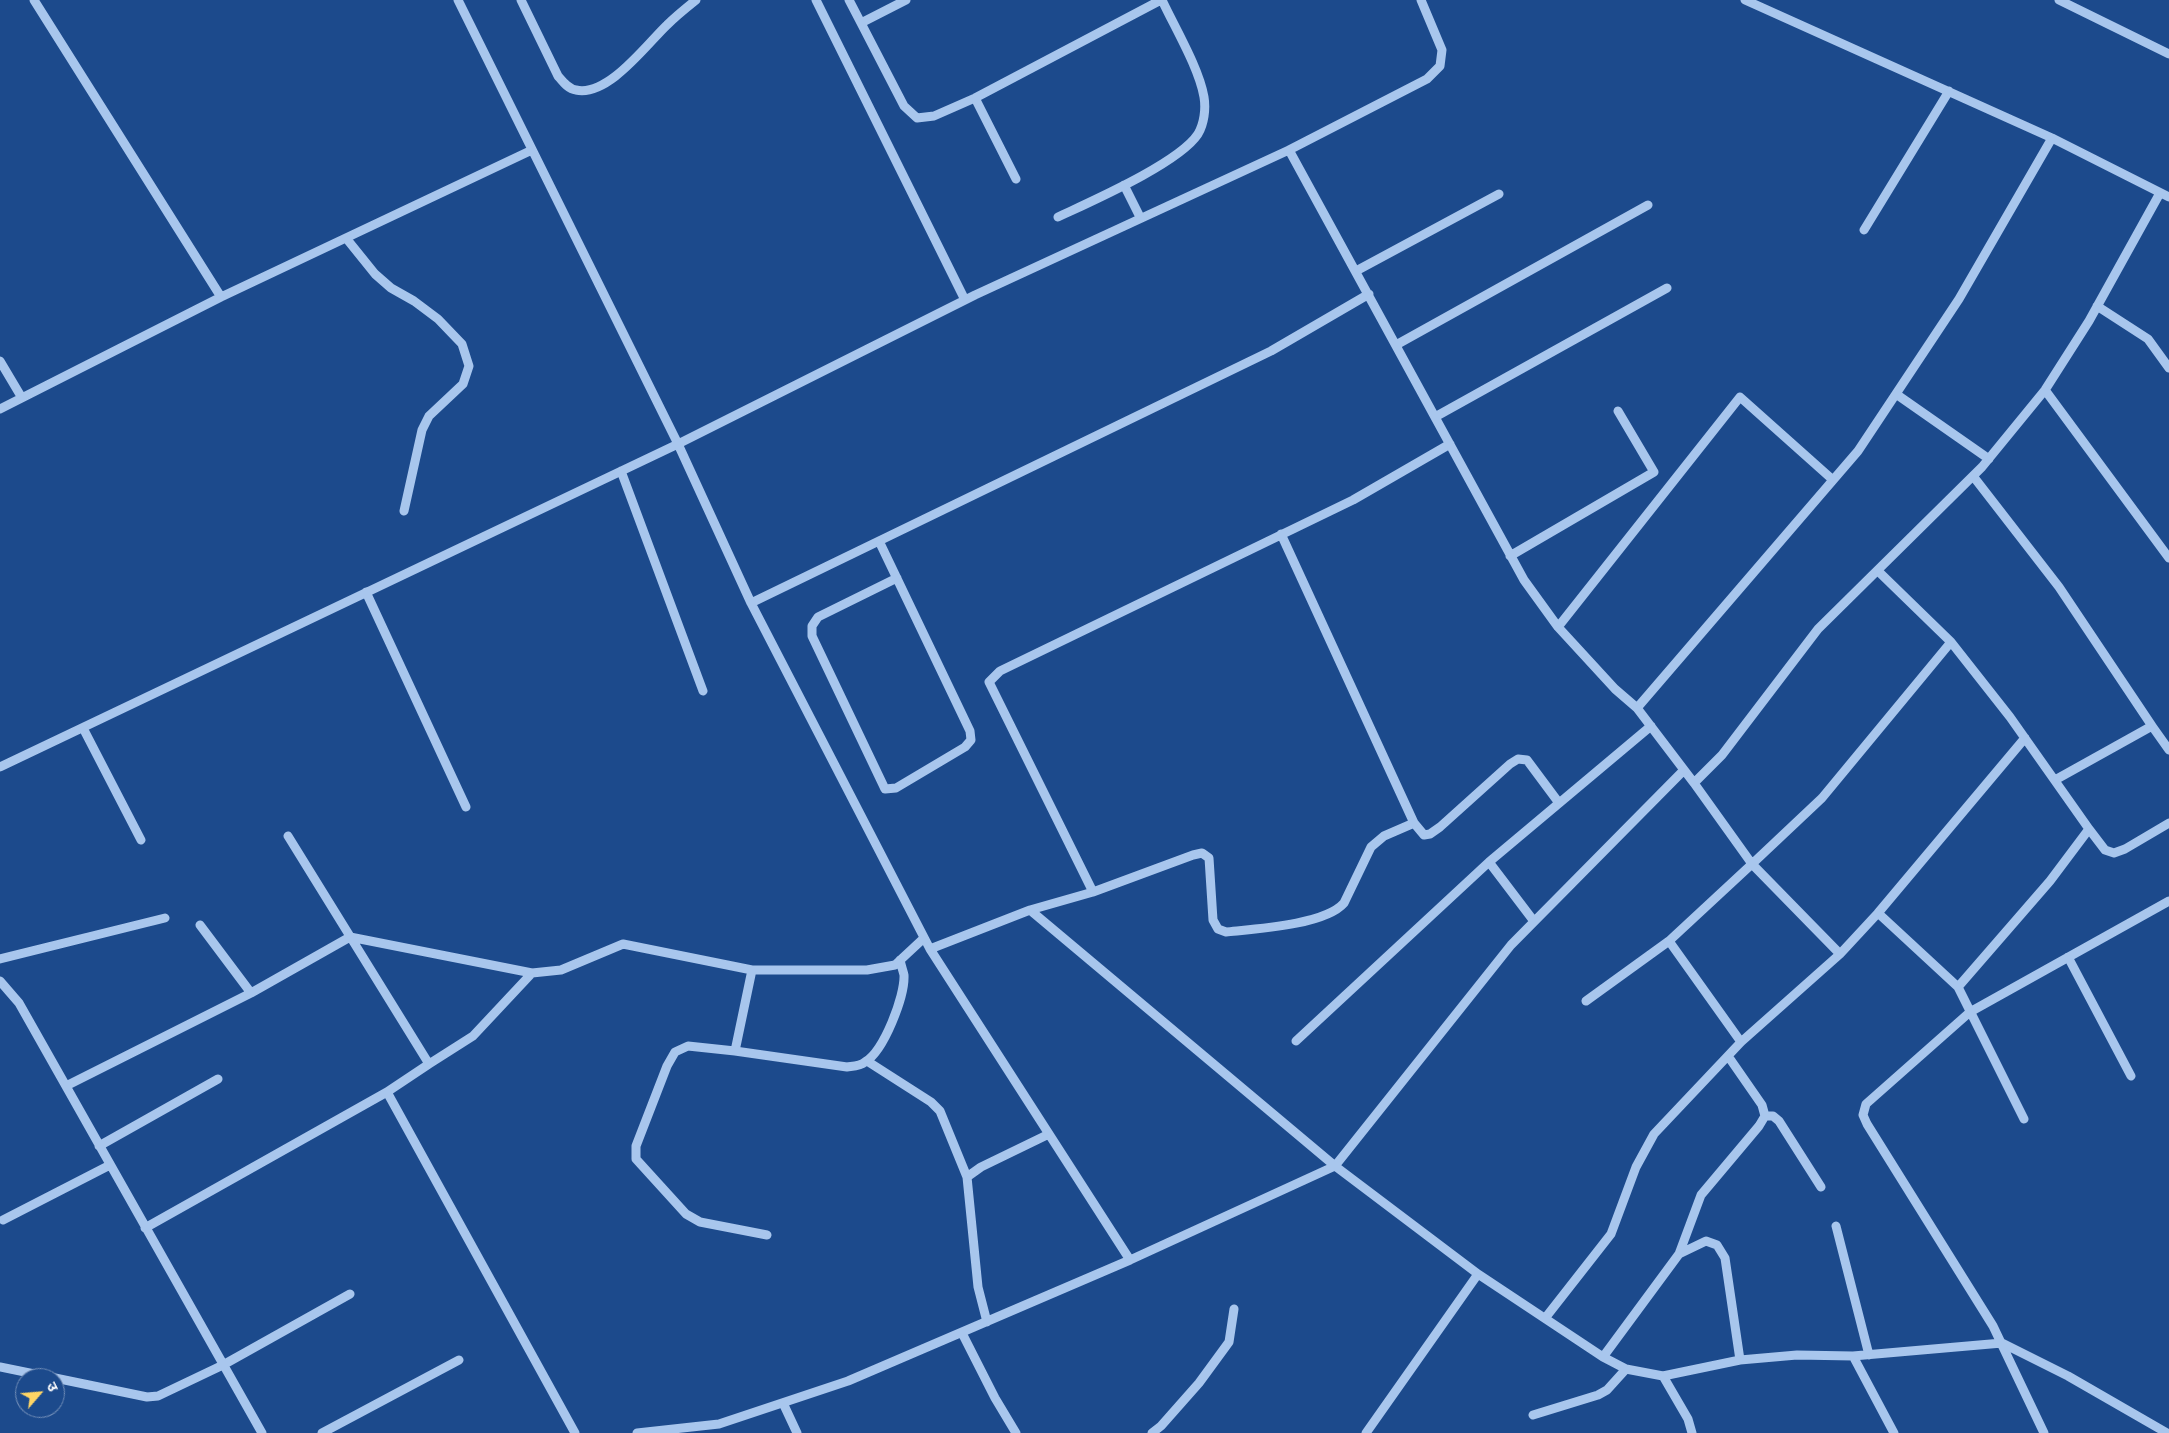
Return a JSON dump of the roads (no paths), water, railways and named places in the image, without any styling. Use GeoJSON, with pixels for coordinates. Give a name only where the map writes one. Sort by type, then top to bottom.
{"type":"FeatureCollection","features":[{"type":"Feature","properties":{"kind":"street"},"geometry":{"type":"LineString","coordinates":[[34,0],[221,296]]}},
{"type":"Feature","properties":{"kind":"street"},"geometry":{"type":"LineString","coordinates":[[458,0],[678,444],[751,603],[924,938],[1130,1260]]}},
{"type":"Feature","properties":{"kind":"street"},"geometry":{"type":"LineString","coordinates":[[521,0],[558,76],[568,86],[576,90],[592,90],[611,80],[629,65],[668,23],[696,0]]}},
{"type":"Feature","properties":{"kind":"street"},"geometry":{"type":"LineString","coordinates":[[816,0],[965,300]]}},
{"type":"Feature","properties":{"kind":"street"},"geometry":{"type":"LineString","coordinates":[[849,0],[904,106],[917,118],[934,116],[976,98],[1161,0],[1196,71],[1205,98],[1204,120],[1198,134],[1187,147],[1124,185],[1058,217]]}},
{"type":"Feature","properties":{"kind":"street"},"geometry":{"type":"LineString","coordinates":[[861,23],[906,0]]}},
{"type":"Feature","properties":{"kind":"street"},"geometry":{"type":"LineString","coordinates":[[0,767],[678,444],[965,300],[1289,150],[1427,79],[1440,66],[1442,50],[1421,0]]}},
{"type":"Feature","properties":{"kind":"street"},"geometry":{"type":"LineString","coordinates":[[1694,783],[1722,755],[1818,629],[1973,476],[2045,390],[2165,195],[2052,138],[1745,0]]}},
{"type":"Feature","properties":{"kind":"street"},"geometry":{"type":"LineString","coordinates":[[2060,0],[2169,54]]}},
{"type":"Feature","properties":{"kind":"street"},"geometry":{"type":"LineString","coordinates":[[1864,230],[1949,91]]}},
{"type":"Feature","properties":{"kind":"street"},"geometry":{"type":"LineString","coordinates":[[976,98],[1016,179]]}},
{"type":"Feature","properties":{"kind":"street"},"geometry":{"type":"LineString","coordinates":[[1637,708],[1858,451],[1958,299],[2052,138]]}},
{"type":"Feature","properties":{"kind":"street"},"geometry":{"type":"LineString","coordinates":[[0,409],[221,296],[532,150]]}},
{"type":"Feature","properties":{"kind":"street"},"geometry":{"type":"LineString","coordinates":[[1289,150],[1524,580],[1558,627],[1615,689],[1637,708],[1752,864],[1840,954]]}},
{"type":"Feature","properties":{"kind":"street"},"geometry":{"type":"LineString","coordinates":[[1124,185],[1140,218]]}},
{"type":"Feature","properties":{"kind":"street"},"geometry":{"type":"LineString","coordinates":[[1356,271],[1499,194]]}},
{"type":"Feature","properties":{"kind":"street"},"geometry":{"type":"LineString","coordinates":[[1396,345],[1648,205]]}},
{"type":"Feature","properties":{"kind":"street"},"geometry":{"type":"LineString","coordinates":[[346,238],[375,274],[391,288],[414,300],[462,344],[469,366],[463,384],[429,416],[422,430],[404,511]]}},
{"type":"Feature","properties":{"kind":"street"},"geometry":{"type":"LineString","coordinates":[[1435,417],[1667,288]]}},
{"type":"Feature","properties":{"kind":"street"},"geometry":{"type":"LineString","coordinates":[[751,603],[1271,351],[1369,294]]}},
{"type":"Feature","properties":{"kind":"street"},"geometry":{"type":"LineString","coordinates":[[2097,306],[2148,339],[2169,368]]}},
{"type":"Feature","properties":{"kind":"street"},"geometry":{"type":"LineString","coordinates":[[0,361],[22,398]]}},
{"type":"Feature","properties":{"kind":"street"},"geometry":{"type":"LineString","coordinates":[[2045,390],[2169,558]]}},
{"type":"Feature","properties":{"kind":"street"},"geometry":{"type":"LineString","coordinates":[[1896,394],[1989,459]]}},
{"type":"Feature","properties":{"kind":"street"},"geometry":{"type":"LineString","coordinates":[[1558,627],[1740,398],[1833,480]]}},
{"type":"Feature","properties":{"kind":"street"},"geometry":{"type":"LineString","coordinates":[[1510,556],[1654,472],[1618,411]]}},
{"type":"Feature","properties":{"kind":"street"},"geometry":{"type":"LineString","coordinates":[[1092,892],[989,682],[1000,671],[1353,500],[1450,444]]}},
{"type":"Feature","properties":{"kind":"street"},"geometry":{"type":"LineString","coordinates":[[621,471],[703,691]]}},
{"type":"Feature","properties":{"kind":"street"},"geometry":{"type":"LineString","coordinates":[[1973,476],[2060,587],[2169,750]]}},
{"type":"Feature","properties":{"kind":"street"},"geometry":{"type":"LineString","coordinates":[[1282,534],[1414,824],[1424,835],[1430,834],[1518,759],[1527,760],[1559,802]]}},
{"type":"Feature","properties":{"kind":"street"},"geometry":{"type":"LineString","coordinates":[[879,541],[897,578],[970,731],[971,740],[966,747],[896,788],[886,789],[812,636],[812,626],[818,618],[897,578]]}},
{"type":"Feature","properties":{"kind":"street"},"geometry":{"type":"LineString","coordinates":[[1878,571],[1951,642],[2025,738],[2105,850],[2114,853],[2125,849],[2169,823]]}},
{"type":"Feature","properties":{"kind":"street"},"geometry":{"type":"LineString","coordinates":[[366,592],[466,807]]}},
{"type":"Feature","properties":{"kind":"street"},"geometry":{"type":"LineString","coordinates":[[1586,1002],[1669,941],[1822,798],[1951,642]]}},
{"type":"Feature","properties":{"kind":"street"},"geometry":{"type":"LineString","coordinates":[[1296,1041],[1489,862],[1651,726]]}},
{"type":"Feature","properties":{"kind":"street"},"geometry":{"type":"LineString","coordinates":[[2055,780],[2152,726]]}},
{"type":"Feature","properties":{"kind":"street"},"geometry":{"type":"LineString","coordinates":[[83,728],[141,840]]}},
{"type":"Feature","properties":{"kind":"street"},"geometry":{"type":"LineString","coordinates":[[1546,1317],[1611,1234],[1636,1166],[1654,1134],[1742,1042],[1840,954],[1878,913],[2025,738]]}},
{"type":"Feature","properties":{"kind":"street"},"geometry":{"type":"LineString","coordinates":[[637,1433],[719,1424],[848,1381],[1130,1260],[1335,1166],[1511,944],[1684,770]]}},
{"type":"Feature","properties":{"kind":"street"},"geometry":{"type":"LineString","coordinates":[[930,949],[1030,910],[1092,892],[1202,853],[1209,858],[1212,914],[1218,929],[1226,932],[1282,926],[1328,915],[1338,910],[1344,903],[1371,847],[1384,836],[1414,824]]}},
{"type":"Feature","properties":{"kind":"street"},"geometry":{"type":"LineString","coordinates":[[1958,987],[2050,881],[2089,830]]}},
{"type":"Feature","properties":{"kind":"street"},"geometry":{"type":"LineString","coordinates":[[288,836],[429,1064]]}},
{"type":"Feature","properties":{"kind":"street"},"geometry":{"type":"LineString","coordinates":[[1489,862],[1533,920]]}},
{"type":"Feature","properties":{"kind":"street"},"geometry":{"type":"LineString","coordinates":[[2044,1433],[2002,1343],[1873,1136],[1863,1115],[1866,1104],[1876,1093],[1970,1012],[2169,901]]}},
{"type":"Feature","properties":{"kind":"street"},"geometry":{"type":"LineString","coordinates":[[1030,910],[1335,1166],[1478,1274],[1546,1317],[1603,1357],[1626,1369],[1663,1376],[1740,1360],[1797,1355],[1869,1355],[2002,1343],[2068,1376],[2167,1433]]}},
{"type":"Feature","properties":{"kind":"street"},"geometry":{"type":"LineString","coordinates":[[1878,913],[1958,987],[2024,1120]]}},
{"type":"Feature","properties":{"kind":"street"},"geometry":{"type":"LineString","coordinates":[[0,959],[166,918]]}},
{"type":"Feature","properties":{"kind":"street"},"geometry":{"type":"LineString","coordinates":[[200,925],[251,993]]}},
{"type":"Feature","properties":{"kind":"street"},"geometry":{"type":"LineString","coordinates":[[66,1086],[251,993],[350,938],[532,973],[561,970],[623,944],[752,970],[867,970],[895,965],[924,938]]}},
{"type":"Feature","properties":{"kind":"street"},"geometry":{"type":"LineString","coordinates":[[1669,941],[1742,1042]]}},
{"type":"Feature","properties":{"kind":"street"},"geometry":{"type":"LineString","coordinates":[[2068,957],[2131,1076]]}},
{"type":"Feature","properties":{"kind":"street"},"geometry":{"type":"LineString","coordinates":[[767,1235],[700,1222],[686,1214],[636,1159],[636,1146],[666,1066],[675,1052],[688,1046],[847,1067],[859,1066],[868,1061],[880,1045],[893,1020],[904,976],[900,960]]}},
{"type":"Feature","properties":{"kind":"street"},"geometry":{"type":"LineString","coordinates":[[735,1051],[752,970]]}},
{"type":"Feature","properties":{"kind":"street"},"geometry":{"type":"LineString","coordinates":[[145,1228],[387,1092],[473,1036],[532,973]]}},
{"type":"Feature","properties":{"kind":"street"},"geometry":{"type":"LineString","coordinates":[[0,981],[19,1003],[262,1433]]}},
{"type":"Feature","properties":{"kind":"street"},"geometry":{"type":"LineString","coordinates":[[1603,1357],[1679,1254],[1701,1195],[1759,1126],[1765,1116],[1762,1105],[1728,1056]]}},
{"type":"Feature","properties":{"kind":"street"},"geometry":{"type":"LineString","coordinates":[[868,1061],[931,1102],[940,1111],[967,1177],[978,1287],[987,1322]]}},
{"type":"Feature","properties":{"kind":"street"},"geometry":{"type":"LineString","coordinates":[[99,1146],[218,1079]]}},
{"type":"Feature","properties":{"kind":"street"},"geometry":{"type":"LineString","coordinates":[[387,1092],[575,1433]]}},
{"type":"Feature","properties":{"kind":"street"},"geometry":{"type":"LineString","coordinates":[[1765,1116],[1773,1116],[1779,1120],[1821,1187]]}},
{"type":"Feature","properties":{"kind":"street"},"geometry":{"type":"LineString","coordinates":[[967,1177],[981,1167],[1049,1134]]}},
{"type":"Feature","properties":{"kind":"street"},"geometry":{"type":"LineString","coordinates":[[4,1220],[110,1165]]}},
{"type":"Feature","properties":{"kind":"street"},"geometry":{"type":"LineString","coordinates":[[1836,1226],[1869,1355]]}},
{"type":"Feature","properties":{"kind":"street"},"geometry":{"type":"LineString","coordinates":[[1679,1254],[1706,1241],[1718,1246],[1725,1258],[1740,1360]]}},
{"type":"Feature","properties":{"kind":"street"},"geometry":{"type":"LineString","coordinates":[[1366,1433],[1478,1274]]}},
{"type":"Feature","properties":{"kind":"street"},"geometry":{"type":"LineString","coordinates":[[65,1380],[147,1397],[158,1396],[223,1366],[350,1294]]}},
{"type":"Feature","properties":{"kind":"street"},"geometry":{"type":"LineString","coordinates":[[1152,1433],[1161,1426],[1199,1383],[1229,1342],[1234,1309]]}},
{"type":"Feature","properties":{"kind":"street"},"geometry":{"type":"LineString","coordinates":[[962,1333],[995,1398],[1016,1433]]}},
{"type":"Feature","properties":{"kind":"street"},"geometry":{"type":"LineString","coordinates":[[1853,1356],[1894,1433]]}},
{"type":"Feature","properties":{"kind":"street"},"geometry":{"type":"LineString","coordinates":[[322,1433],[459,1360]]}},
{"type":"Feature","properties":{"kind":"street"},"geometry":{"type":"LineString","coordinates":[[0,1367],[15,1370]]}},
{"type":"Feature","properties":{"kind":"street"},"geometry":{"type":"LineString","coordinates":[[1533,1415],[1598,1395],[1607,1390],[1626,1369]]}},
{"type":"Feature","properties":{"kind":"street"},"geometry":{"type":"LineString","coordinates":[[1663,1376],[1688,1419],[1692,1433]]}},
{"type":"Feature","properties":{"kind":"street"},"geometry":{"type":"LineString","coordinates":[[783,1403],[797,1433]]}}]}
